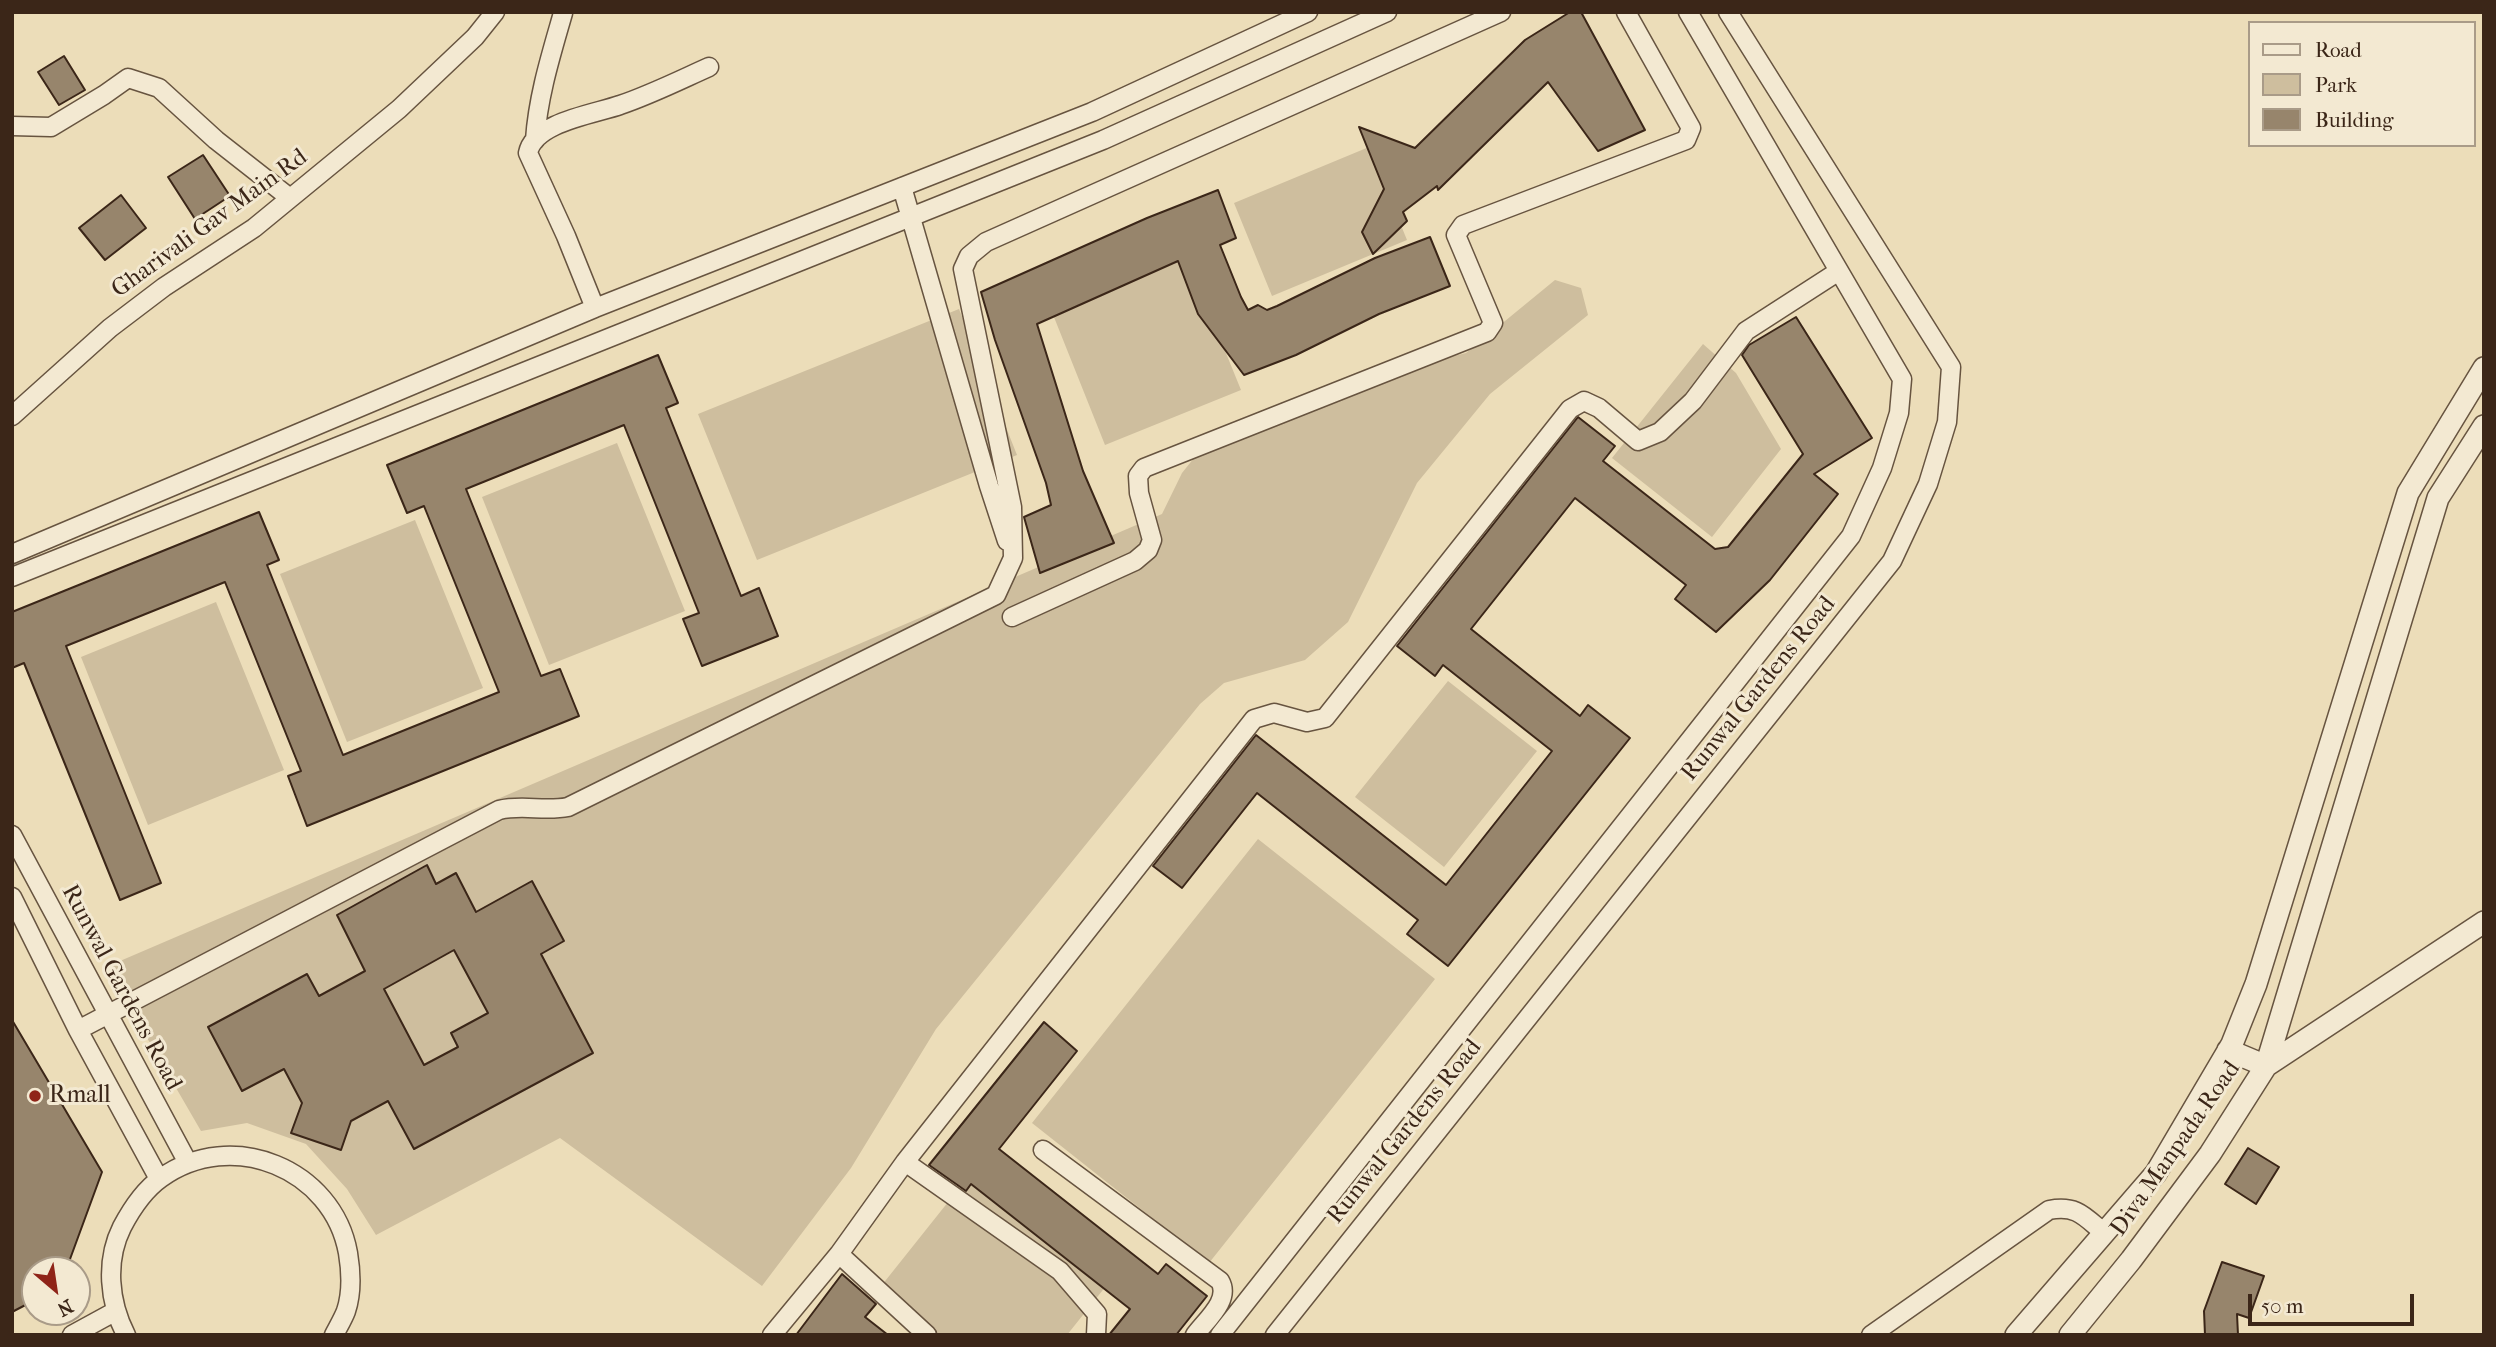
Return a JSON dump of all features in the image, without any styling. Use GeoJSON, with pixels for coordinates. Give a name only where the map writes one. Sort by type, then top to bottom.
{"type":"FeatureCollection","features":[{"type":"Feature","properties":{"kind":"street","name":"Gharivali Gav Main Rd"},"geometry":{"type":"LineString","coordinates":[[12,416],[110,328],[164,287],[254,228],[399,109],[475,37],[495,12]]}},
{"type":"Feature","properties":{"kind":"street"},"geometry":{"type":"LineString","coordinates":[[12,554],[595,308],[1092,112],[1308,12]]}},
{"type":"Feature","properties":{"kind":"street"},"geometry":{"type":"LineString","coordinates":[[12,577],[1103,140],[1387,12]]}},
{"type":"Feature","properties":{"kind":"street"},"geometry":{"type":"LineString","coordinates":[[78,1030],[499,810],[516,806],[550,810],[568,807],[996,595],[1013,558],[1012,507],[962,269],[969,256],[986,242],[1501,12]]}},
{"type":"Feature","properties":{"kind":"street"},"geometry":{"type":"LineString","coordinates":[[1012,617],[1135,561],[1148,550],[1152,540],[1139,493],[1138,476],[1144,468],[1487,332],[1493,323],[1456,235],[1463,225],[1686,141],[1691,128],[1626,12]]}},
{"type":"Feature","properties":{"kind":"street","name":"Runwal Gardens Road"},"geometry":{"type":"LineString","coordinates":[[1220,1335],[1851,536],[1882,468],[1899,413],[1902,379],[1688,12]]}},
{"type":"Feature","properties":{"kind":"street","name":"Runwal Gardens Road"},"geometry":{"type":"LineString","coordinates":[[1275,1335],[1892,561],[1928,484],[1947,422],[1951,367],[1728,12]]}},
{"type":"Feature","properties":{"kind":"street"},"geometry":{"type":"LineString","coordinates":[[563,13],[546,74],[535,140],[528,153],[595,308]]}},
{"type":"Feature","properties":{"kind":"street"},"geometry":{"type":"LineString","coordinates":[[535,140],[573,118],[618,106],[709,67]]}},
{"type":"Feature","properties":{"kind":"street"},"geometry":{"type":"LineString","coordinates":[[12,126],[51,127],[128,78],[159,88],[216,140],[290,198]]}},
{"type":"Feature","properties":{"kind":"street"},"geometry":{"type":"LineString","coordinates":[[902,187],[989,486],[1013,558]]}},
{"type":"Feature","properties":{"kind":"street"},"geometry":{"type":"LineString","coordinates":[[772,1335],[839,1254],[905,1162],[1254,719],[1275,713],[1307,722],[1325,718],[1570,408],[1584,401],[1638,441],[1660,432],[1693,401],[1746,331],[1839,271]]}},
{"type":"Feature","properties":{"kind":"street"},"geometry":{"type":"LineString","coordinates":[[2016,1335],[2156,1173],[2228,1050],[2256,984],[2408,493],[2484,368]]}},
{"type":"Feature","properties":{"kind":"street"},"geometry":{"type":"LineString","coordinates":[[2228,1050],[2266,1066],[2438,498],[2484,426]]}},
{"type":"Feature","properties":{"kind":"street","name":"Runwal Gardens Road"},"geometry":{"type":"LineString","coordinates":[[12,835],[188,1163]]}},
{"type":"Feature","properties":{"kind":"street"},"geometry":{"type":"LineString","coordinates":[[12,897],[78,1030],[159,1179]]}},
{"type":"Feature","properties":{"kind":"street","name":"Diva Manpada Road"},"geometry":{"type":"LineString","coordinates":[[2070,1335],[2131,1260],[2210,1154],[2266,1066],[2484,922]]}},
{"type":"Feature","properties":{"kind":"street"},"geometry":{"type":"LineString","coordinates":[[1043,1150],[1220,1281],[1224,1287],[1223,1299],[1195,1335]]}},
{"type":"Feature","properties":{"kind":"street"},"geometry":{"type":"LineString","coordinates":[[126,1335],[116,1311],[110,1275],[117,1238],[133,1206],[159,1179],[188,1163],[225,1155],[263,1159],[298,1175],[326,1201],[345,1234],[351,1272],[346,1310],[334,1335]]}},
{"type":"Feature","properties":{"kind":"street"},"geometry":{"type":"LineString","coordinates":[[905,1162],[1060,1272],[1097,1314],[1096,1335]]}},
{"type":"Feature","properties":{"kind":"street"},"geometry":{"type":"LineString","coordinates":[[1871,1335],[2049,1210],[2066,1207],[2083,1215],[2104,1233]]}},
{"type":"Feature","properties":{"kind":"street"},"geometry":{"type":"LineString","coordinates":[[839,1254],[927,1335]]}},
{"type":"Feature","properties":{"kind":"street"},"geometry":{"type":"LineString","coordinates":[[72,1335],[116,1311]]}},
{"type":"Feature","properties":{"kind":"green space"},"geometry":{"type":"Polygon","coordinates":[[[1369,147],[1407,240],[1272,296],[1234,203],[1369,147]]]}},
{"type":"Feature","properties":{"kind":"green space"},"geometry":{"type":"Polygon","coordinates":[[[1173,223],[1241,390],[1105,445],[1038,277],[1173,223]]]}},
{"type":"Feature","properties":{"kind":"green space"},"geometry":{"type":"Polygon","coordinates":[[[1555,280],[1581,288],[1588,315],[1490,394],[1417,483],[1348,622],[1305,660],[1224,683],[1200,704],[936,1029],[851,1168],[762,1286],[560,1138],[376,1235],[347,1189],[306,1144],[247,1123],[201,1131],[106,967],[1162,514],[1182,473],[1202,448],[1355,380],[1466,353],[1555,280]]]}},
{"type":"Feature","properties":{"kind":"green space"},"geometry":{"type":"Polygon","coordinates":[[[959,309],[1017,455],[757,560],[698,414],[959,309]]]}},
{"type":"Feature","properties":{"kind":"green space"},"geometry":{"type":"Polygon","coordinates":[[[1703,344],[1736,373],[1781,449],[1712,537],[1612,458],[1703,344]]]}},
{"type":"Feature","properties":{"kind":"green space"},"geometry":{"type":"Polygon","coordinates":[[[617,443],[685,611],[549,665],[482,497],[617,443]]]}},
{"type":"Feature","properties":{"kind":"green space"},"geometry":{"type":"Polygon","coordinates":[[[415,520],[483,688],[347,742],[280,574],[415,520]]]}},
{"type":"Feature","properties":{"kind":"green space"},"geometry":{"type":"Polygon","coordinates":[[[216,602],[284,770],[148,825],[81,657],[216,602]]]}},
{"type":"Feature","properties":{"kind":"green space"},"geometry":{"type":"Polygon","coordinates":[[[1448,681],[1537,751],[1444,867],[1355,797],[1448,681]]]}},
{"type":"Feature","properties":{"kind":"green space"},"geometry":{"type":"Polygon","coordinates":[[[1258,839],[1435,979],[1209,1263],[1032,1123],[1258,839]]]}},
{"type":"Feature","properties":{"kind":"green space"},"geometry":{"type":"Polygon","coordinates":[[[968,1177],[1106,1286],[1067,1335],[924,1335],[874,1295],[968,1177]]]}},
{"type":"Feature","properties":{"kind":"building"},"geometry":{"type":"Polygon","coordinates":[[[1570,12],[1581,12],[1645,130],[1598,151],[1548,82],[1438,190],[1437,186],[1403,212],[1407,221],[1373,254],[1362,232],[1384,189],[1359,127],[1415,148],[1525,40],[1570,12]]]}},
{"type":"Feature","properties":{"kind":"building"},"geometry":{"type":"Polygon","coordinates":[[[64,56],[85,90],[59,105],[38,72],[64,56]]]}},
{"type":"Feature","properties":{"kind":"building"},"geometry":{"type":"Polygon","coordinates":[[[203,155],[230,196],[195,219],[168,177],[203,155]]]}},
{"type":"Feature","properties":{"kind":"building"},"geometry":{"type":"Polygon","coordinates":[[[1218,190],[1236,238],[1220,245],[1248,310],[1258,305],[1267,310],[1277,306],[1375,258],[1430,237],[1450,286],[1379,314],[1296,355],[1244,375],[1198,314],[1178,261],[1037,324],[1083,471],[1114,543],[1040,573],[1024,517],[1051,505],[1046,483],[995,340],[981,292],[1147,218],[1218,190]]]}},
{"type":"Feature","properties":{"kind":"building"},"geometry":{"type":"Polygon","coordinates":[[[121,195],[146,228],[105,260],[79,228],[121,195]]]}},
{"type":"Feature","properties":{"kind":"building"},"geometry":{"type":"Polygon","coordinates":[[[1796,317],[1872,438],[1814,474],[1838,494],[1770,580],[1716,632],[1675,599],[1686,585],[1575,498],[1471,629],[1580,716],[1588,705],[1630,738],[1448,966],[1407,934],[1418,920],[1257,793],[1182,888],[1153,866],[1256,735],[1446,885],[1552,751],[1443,665],[1435,676],[1397,646],[1578,417],[1615,446],[1603,461],[1715,549],[1728,547],[1803,454],[1742,355],[1749,345],[1796,317]]]}},
{"type":"Feature","properties":{"kind":"building"},"geometry":{"type":"Polygon","coordinates":[[[658,355],[678,403],[666,408],[741,596],[759,588],[778,636],[702,666],[683,619],[699,613],[624,425],[466,489],[541,676],[560,669],[579,716],[307,826],[288,776],[301,771],[225,582],[66,646],[161,883],[120,900],[24,663],[12,668],[12,612],[259,512],[279,560],[267,565],[343,755],[499,692],[424,506],[407,513],[387,465],[658,355]]]}},
{"type":"Feature","properties":{"kind":"building"},"geometry":{"type":"Polygon","coordinates":[[[427,865],[436,884],[456,873],[476,912],[532,881],[564,941],[541,954],[593,1053],[414,1149],[388,1101],[351,1121],[341,1150],[291,1133],[302,1103],[284,1069],[242,1091],[208,1027],[307,974],[319,996],[365,971],[337,915],[427,865]],[[454,950],[384,989],[424,1065],[458,1047],[451,1033],[488,1013],[454,950]]]}},
{"type":"Feature","properties":{"kind":"building","name":"Rmall"},"geometry":{"type":"Polygon","coordinates":[[[12,1020],[102,1172],[71,1256],[21,1256],[21,1307],[12,1312],[12,1020]]]}},
{"type":"Feature","properties":{"kind":"building"},"geometry":{"type":"Polygon","coordinates":[[[1044,1022],[1077,1051],[999,1149],[1158,1274],[1166,1264],[1207,1296],[1176,1335],[1109,1335],[1130,1309],[971,1184],[966,1191],[929,1165],[1044,1022]]]}},
{"type":"Feature","properties":{"kind":"building"},"geometry":{"type":"Polygon","coordinates":[[[2248,1148],[2279,1167],[2256,1204],[2225,1184],[2248,1148]]]}},
{"type":"Feature","properties":{"kind":"building"},"geometry":{"type":"Polygon","coordinates":[[[2222,1262],[2264,1276],[2249,1318],[2237,1314],[2238,1335],[2205,1335],[2204,1311],[2222,1262]]]}},
{"type":"Feature","properties":{"kind":"building"},"geometry":{"type":"Polygon","coordinates":[[[842,1274],[876,1304],[865,1317],[888,1335],[796,1335],[842,1274]]]}},
{"type":"Feature","properties":{"kind":"place","name":"Rmall"},"geometry":{"type":"Point","coordinates":[35,1096]}}]}
